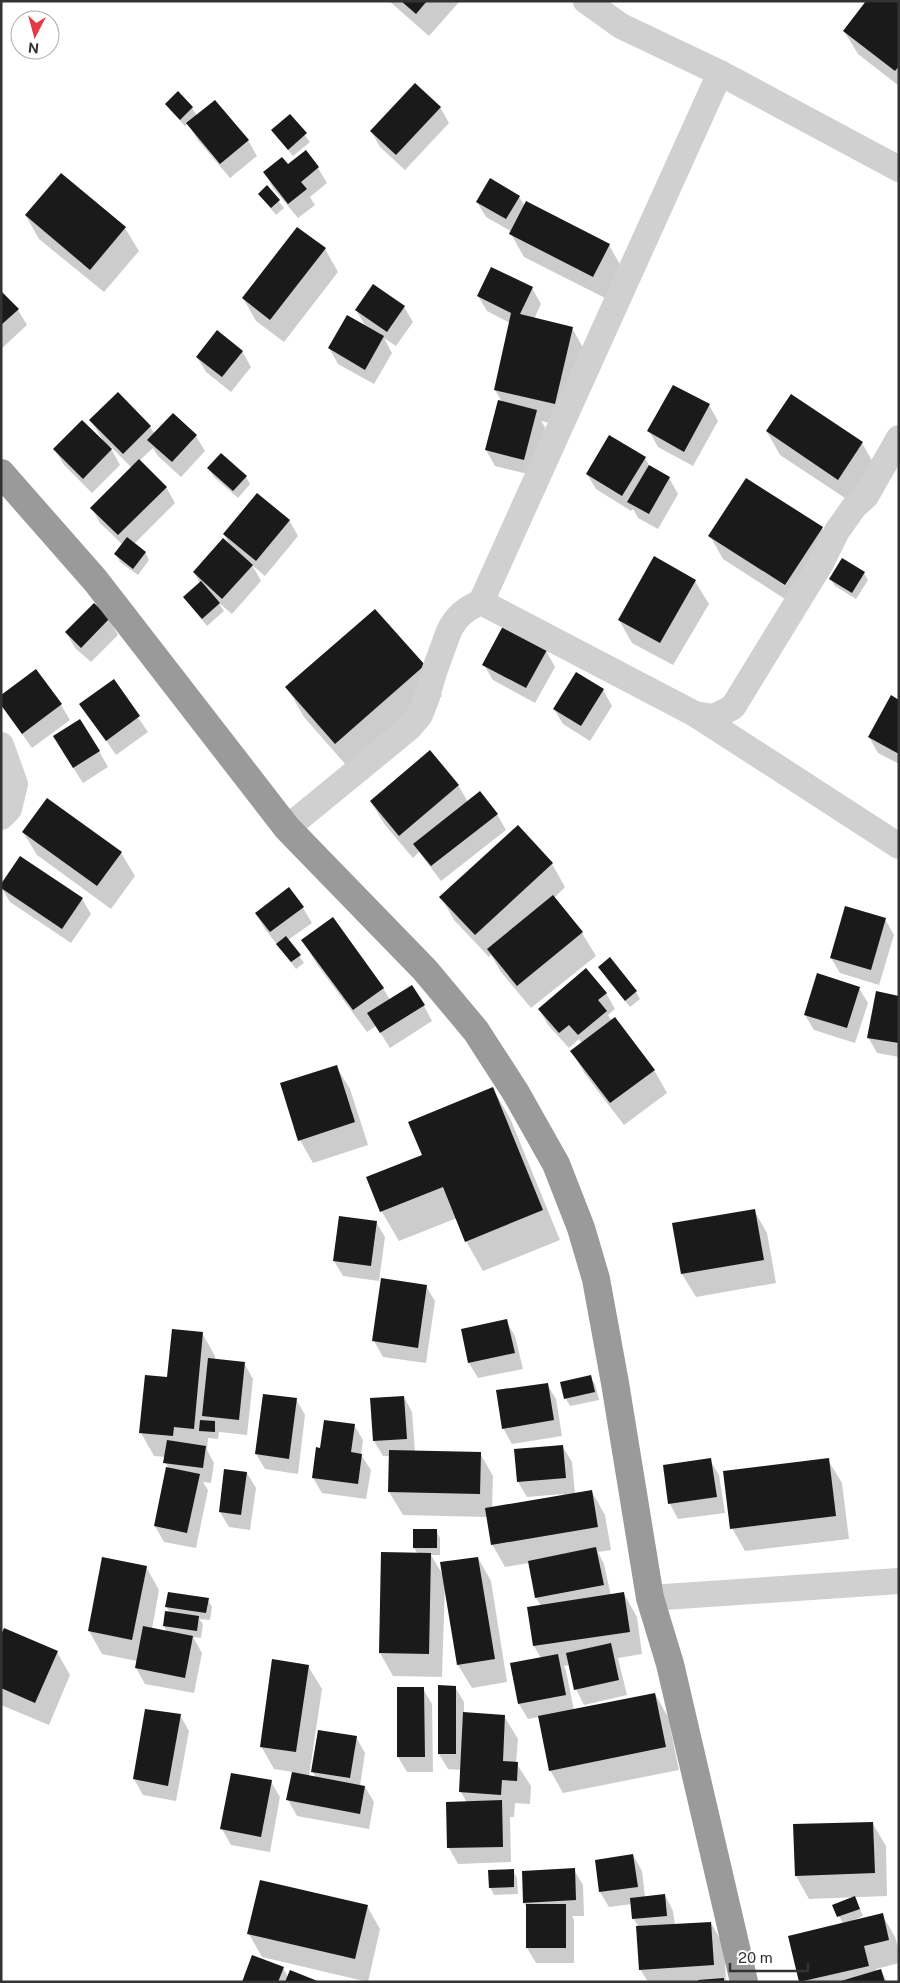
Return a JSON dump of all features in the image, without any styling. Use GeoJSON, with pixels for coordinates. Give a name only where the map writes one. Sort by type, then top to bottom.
{"type":"FeatureCollection","features":[{"type":"Feature","properties":{"kind":"highway"},"geometry":{"type":"LineString","coordinates":[[1,473],[95,580],[287,828],[425,970],[476,1032],[516,1093],[556,1164],[581,1228],[596,1279],[650,1598],[670,1664],[744,1982]]}},
{"type":"Feature","properties":{"kind":"street"},"geometry":{"type":"LineString","coordinates":[[586,1],[621,26],[720,73],[899,169]]}},
{"type":"Feature","properties":{"kind":"street"},"geometry":{"type":"LineString","coordinates":[[287,828],[409,728],[420,715],[443,647],[456,618],[470,607],[481,602],[720,73]]}},
{"type":"Feature","properties":{"kind":"street"},"geometry":{"type":"LineString","coordinates":[[695,714],[714,717],[733,706],[820,565],[837,531],[854,507],[866,496],[899,438]]}},
{"type":"Feature","properties":{"kind":"street"},"geometry":{"type":"LineString","coordinates":[[481,602],[695,714],[899,846]]}},
{"type":"Feature","properties":{"kind":"street"},"geometry":{"type":"LineString","coordinates":[[1,745],[15,784],[9,809],[1,817]]}},
{"type":"Feature","properties":{"kind":"street"},"geometry":{"type":"LineString","coordinates":[[650,1598],[899,1581]]}},
{"type":"Feature","properties":{"kind":"building"},"geometry":{"type":"Polygon","coordinates":[[[401,1],[427,1],[416,14],[401,1]]]}},
{"type":"Feature","properties":{"kind":"building"},"geometry":{"type":"Polygon","coordinates":[[[866,1],[899,1],[899,66],[895,71],[843,31],[866,1]]]}},
{"type":"Feature","properties":{"kind":"building"},"geometry":{"type":"Polygon","coordinates":[[[415,83],[441,107],[396,155],[370,131],[415,83]]]}},
{"type":"Feature","properties":{"kind":"building"},"geometry":{"type":"Polygon","coordinates":[[[178,91],[193,107],[180,120],[165,104],[178,91]]]}},
{"type":"Feature","properties":{"kind":"building"},"geometry":{"type":"Polygon","coordinates":[[[215,100],[249,140],[220,164],[186,123],[215,100]]]}},
{"type":"Feature","properties":{"kind":"building"},"geometry":{"type":"Polygon","coordinates":[[[290,114],[307,133],[288,150],[271,130],[290,114]]]}},
{"type":"Feature","properties":{"kind":"building"},"geometry":{"type":"Polygon","coordinates":[[[306,150],[319,167],[301,182],[307,189],[288,204],[263,172],[282,157],[288,164],[306,150]]]}},
{"type":"Feature","properties":{"kind":"building"},"geometry":{"type":"Polygon","coordinates":[[[61,173],[126,227],[90,270],[25,215],[61,173]]]}},
{"type":"Feature","properties":{"kind":"building"},"geometry":{"type":"Polygon","coordinates":[[[490,178],[520,196],[506,219],[476,202],[490,178]]]}},
{"type":"Feature","properties":{"kind":"building"},"geometry":{"type":"Polygon","coordinates":[[[267,185],[280,200],[271,208],[258,194],[267,185]]]}},
{"type":"Feature","properties":{"kind":"building"},"geometry":{"type":"Polygon","coordinates":[[[526,201],[610,244],[593,277],[509,234],[526,201]]]}},
{"type":"Feature","properties":{"kind":"building"},"geometry":{"type":"Polygon","coordinates":[[[297,227],[326,248],[270,320],[242,298],[297,227]]]}},
{"type":"Feature","properties":{"kind":"building"},"geometry":{"type":"Polygon","coordinates":[[[491,267],[533,287],[520,314],[573,327],[555,404],[494,390],[511,313],[477,296],[491,267]]]}},
{"type":"Feature","properties":{"kind":"building"},"geometry":{"type":"Polygon","coordinates":[[[373,284],[405,306],[387,332],[355,310],[373,284]]]}},
{"type":"Feature","properties":{"kind":"building"},"geometry":{"type":"Polygon","coordinates":[[[1,291],[19,309],[1,325],[1,291]]]}},
{"type":"Feature","properties":{"kind":"building"},"geometry":{"type":"Polygon","coordinates":[[[347,315],[384,336],[365,370],[328,348],[347,315]]]}},
{"type":"Feature","properties":{"kind":"building"},"geometry":{"type":"Polygon","coordinates":[[[217,330],[243,351],[222,377],[196,357],[217,330]]]}},
{"type":"Feature","properties":{"kind":"building"},"geometry":{"type":"Polygon","coordinates":[[[673,385],[710,404],[684,452],[647,431],[673,385]]]}},
{"type":"Feature","properties":{"kind":"building"},"geometry":{"type":"Polygon","coordinates":[[[118,392],[151,426],[123,454],[89,420],[118,392]]]}},
{"type":"Feature","properties":{"kind":"building"},"geometry":{"type":"Polygon","coordinates":[[[791,394],[863,442],[838,480],[766,431],[791,394]]]}},
{"type":"Feature","properties":{"kind":"building"},"geometry":{"type":"Polygon","coordinates":[[[498,400],[537,410],[524,460],[485,450],[498,400]]]}},
{"type":"Feature","properties":{"kind":"building"},"geometry":{"type":"Polygon","coordinates":[[[173,413],[197,435],[172,462],[147,440],[173,413]]]}},
{"type":"Feature","properties":{"kind":"building"},"geometry":{"type":"Polygon","coordinates":[[[82,420],[112,449],[83,479],[53,449],[82,420]]]}},
{"type":"Feature","properties":{"kind":"building"},"geometry":{"type":"Polygon","coordinates":[[[609,435],[646,457],[622,496],[586,474],[609,435]]]}},
{"type":"Feature","properties":{"kind":"building"},"geometry":{"type":"Polygon","coordinates":[[[221,453],[247,476],[233,491],[207,468],[221,453]]]}},
{"type":"Feature","properties":{"kind":"building"},"geometry":{"type":"Polygon","coordinates":[[[139,459],[167,487],[118,535],[90,508],[139,459]]]}},
{"type":"Feature","properties":{"kind":"building"},"geometry":{"type":"Polygon","coordinates":[[[649,465],[670,477],[649,514],[627,502],[649,465]]]}},
{"type":"Feature","properties":{"kind":"building"},"geometry":{"type":"Polygon","coordinates":[[[746,478],[823,527],[785,585],[708,536],[746,478]]]}},
{"type":"Feature","properties":{"kind":"building"},"geometry":{"type":"Polygon","coordinates":[[[257,493],[290,520],[256,561],[223,534],[257,493]]]}},
{"type":"Feature","properties":{"kind":"building"},"geometry":{"type":"Polygon","coordinates":[[[127,537],[146,552],[133,569],[114,554],[127,537]]]}},
{"type":"Feature","properties":{"kind":"building"},"geometry":{"type":"Polygon","coordinates":[[[223,538],[253,565],[222,599],[193,572],[223,538]]]}},
{"type":"Feature","properties":{"kind":"building"},"geometry":{"type":"Polygon","coordinates":[[[654,556],[696,580],[660,643],[618,620],[654,556]]]}},
{"type":"Feature","properties":{"kind":"building"},"geometry":{"type":"Polygon","coordinates":[[[842,558],[865,572],[852,593],[829,579],[842,558]]]}},
{"type":"Feature","properties":{"kind":"building"},"geometry":{"type":"Polygon","coordinates":[[[201,581],[220,603],[202,619],[183,597],[201,581]]]}},
{"type":"Feature","properties":{"kind":"building"},"geometry":{"type":"Polygon","coordinates":[[[94,603],[110,618],[81,648],[65,632],[94,603]]]}},
{"type":"Feature","properties":{"kind":"building"},"geometry":{"type":"Polygon","coordinates":[[[375,609],[425,665],[335,744],[285,687],[375,609]]]}},
{"type":"Feature","properties":{"kind":"building"},"geometry":{"type":"Polygon","coordinates":[[[503,626],[547,650],[526,688],[482,665],[503,626]]]}},
{"type":"Feature","properties":{"kind":"building"},"geometry":{"type":"Polygon","coordinates":[[[36,669],[62,704],[22,734],[1,705],[1,695],[36,669]]]}},
{"type":"Feature","properties":{"kind":"building"},"geometry":{"type":"Polygon","coordinates":[[[576,672],[604,689],[581,726],[553,709],[576,672]]]}},
{"type":"Feature","properties":{"kind":"building"},"geometry":{"type":"Polygon","coordinates":[[[114,679],[140,716],[106,741],[79,704],[114,679]]]}},
{"type":"Feature","properties":{"kind":"building"},"geometry":{"type":"Polygon","coordinates":[[[891,695],[899,700],[899,754],[868,737],[891,695]]]}},
{"type":"Feature","properties":{"kind":"building"},"geometry":{"type":"Polygon","coordinates":[[[80,719],[100,751],[73,768],[53,736],[80,719]]]}},
{"type":"Feature","properties":{"kind":"building"},"geometry":{"type":"Polygon","coordinates":[[[430,750],[459,785],[399,836],[370,801],[430,750]]]}},
{"type":"Feature","properties":{"kind":"building"},"geometry":{"type":"Polygon","coordinates":[[[480,791],[498,814],[431,866],[413,844],[480,791]]]}},
{"type":"Feature","properties":{"kind":"building"},"geometry":{"type":"Polygon","coordinates":[[[47,798],[122,852],[97,886],[22,832],[47,798]]]}},
{"type":"Feature","properties":{"kind":"building"},"geometry":{"type":"Polygon","coordinates":[[[518,825],[553,863],[475,935],[439,897],[518,825]]]}},
{"type":"Feature","properties":{"kind":"building"},"geometry":{"type":"Polygon","coordinates":[[[20,856],[83,898],[62,929],[1,888],[1,884],[20,856]]]}},
{"type":"Feature","properties":{"kind":"building"},"geometry":{"type":"Polygon","coordinates":[[[289,887],[304,907],[270,932],[255,913],[289,887]]]}},
{"type":"Feature","properties":{"kind":"building"},"geometry":{"type":"Polygon","coordinates":[[[553,895],[583,932],[517,986],[487,949],[553,895]]]}},
{"type":"Feature","properties":{"kind":"building"},"geometry":{"type":"Polygon","coordinates":[[[845,906],[886,918],[871,970],[830,958],[845,906]]]}},
{"type":"Feature","properties":{"kind":"building"},"geometry":{"type":"Polygon","coordinates":[[[333,917],[384,988],[353,1010],[301,940],[333,917]]]}},
{"type":"Feature","properties":{"kind":"building"},"geometry":{"type":"Polygon","coordinates":[[[286,936],[301,955],[291,962],[276,944],[286,936]]]}},
{"type":"Feature","properties":{"kind":"building"},"geometry":{"type":"Polygon","coordinates":[[[610,957],[637,991],[625,1001],[598,967],[610,957]]]}},
{"type":"Feature","properties":{"kind":"building"},"geometry":{"type":"Polygon","coordinates":[[[586,968],[607,993],[598,1000],[607,1011],[578,1035],[569,1025],[559,1033],[538,1009],[586,968]]]}},
{"type":"Feature","properties":{"kind":"building"},"geometry":{"type":"Polygon","coordinates":[[[817,973],[860,987],[847,1028],[804,1015],[817,973]]]}},
{"type":"Feature","properties":{"kind":"building"},"geometry":{"type":"Polygon","coordinates":[[[412,985],[425,1005],[380,1033],[367,1013],[412,985]]]}},
{"type":"Feature","properties":{"kind":"building"},"geometry":{"type":"Polygon","coordinates":[[[876,991],[899,996],[899,1043],[867,1038],[876,991]]]}},
{"type":"Feature","properties":{"kind":"building"},"geometry":{"type":"Polygon","coordinates":[[[615,1017],[655,1070],[610,1103],[570,1051],[615,1017]]]}},
{"type":"Feature","properties":{"kind":"building"},"geometry":{"type":"Polygon","coordinates":[[[337,1065],[355,1122],[298,1141],[280,1083],[337,1065]]]}},
{"type":"Feature","properties":{"kind":"building"},"geometry":{"type":"Polygon","coordinates":[[[493,1087],[543,1210],[465,1242],[443,1187],[380,1212],[366,1177],[422,1155],[408,1122],[493,1087]]]}},
{"type":"Feature","properties":{"kind":"building"},"geometry":{"type":"Polygon","coordinates":[[[755,1209],[764,1260],[681,1274],[672,1223],[755,1209]]]}},
{"type":"Feature","properties":{"kind":"building"},"geometry":{"type":"Polygon","coordinates":[[[339,1216],[377,1221],[371,1266],[333,1261],[339,1216]]]}},
{"type":"Feature","properties":{"kind":"building"},"geometry":{"type":"Polygon","coordinates":[[[381,1278],[427,1285],[418,1348],[372,1341],[381,1278]]]}},
{"type":"Feature","properties":{"kind":"building"},"geometry":{"type":"Polygon","coordinates":[[[507,1319],[515,1353],[468,1363],[461,1329],[507,1319]]]}},
{"type":"Feature","properties":{"kind":"building"},"geometry":{"type":"Polygon","coordinates":[[[172,1329],[203,1332],[194,1429],[174,1427],[173,1436],[139,1433],[145,1375],[167,1377],[172,1329]]]}},
{"type":"Feature","properties":{"kind":"building"},"geometry":{"type":"Polygon","coordinates":[[[208,1358],[245,1362],[239,1420],[202,1416],[208,1358]]]}},
{"type":"Feature","properties":{"kind":"building"},"geometry":{"type":"Polygon","coordinates":[[[591,1375],[595,1392],[564,1399],[560,1382],[591,1375]]]}},
{"type":"Feature","properties":{"kind":"building"},"geometry":{"type":"Polygon","coordinates":[[[548,1383],[554,1420],[502,1429],[496,1390],[548,1383]]]}},
{"type":"Feature","properties":{"kind":"building"},"geometry":{"type":"Polygon","coordinates":[[[263,1394],[297,1398],[289,1459],[255,1454],[263,1394]]]}},
{"type":"Feature","properties":{"kind":"building"},"geometry":{"type":"Polygon","coordinates":[[[404,1396],[407,1439],[373,1441],[370,1398],[404,1396]]]}},
{"type":"Feature","properties":{"kind":"building"},"geometry":{"type":"Polygon","coordinates":[[[200,1420],[215,1421],[215,1432],[199,1431],[200,1420]]]}},
{"type":"Feature","properties":{"kind":"building"},"geometry":{"type":"Polygon","coordinates":[[[324,1420],[355,1424],[351,1452],[362,1454],[358,1484],[312,1478],[316,1447],[320,1448],[324,1420]]]}},
{"type":"Feature","properties":{"kind":"building"},"geometry":{"type":"Polygon","coordinates":[[[167,1440],[206,1446],[203,1468],[163,1463],[167,1440]]]}},
{"type":"Feature","properties":{"kind":"building"},"geometry":{"type":"Polygon","coordinates":[[[563,1445],[566,1478],[517,1482],[514,1449],[563,1445]]]}},
{"type":"Feature","properties":{"kind":"building"},"geometry":{"type":"Polygon","coordinates":[[[389,1450],[481,1452],[480,1494],[388,1492],[389,1450]]]}},
{"type":"Feature","properties":{"kind":"building"},"geometry":{"type":"Polygon","coordinates":[[[711,1458],[717,1497],[668,1504],[663,1465],[711,1458]]]}},
{"type":"Feature","properties":{"kind":"building"},"geometry":{"type":"Polygon","coordinates":[[[829,1458],[836,1516],[730,1529],[723,1471],[829,1458]]]}},
{"type":"Feature","properties":{"kind":"building"},"geometry":{"type":"Polygon","coordinates":[[[166,1467],[200,1474],[187,1533],[154,1526],[166,1467]]]}},
{"type":"Feature","properties":{"kind":"building"},"geometry":{"type":"Polygon","coordinates":[[[224,1469],[247,1472],[241,1515],[219,1512],[224,1469]]]}},
{"type":"Feature","properties":{"kind":"building"},"geometry":{"type":"Polygon","coordinates":[[[592,1490],[598,1527],[491,1545],[485,1508],[592,1490]]]}},
{"type":"Feature","properties":{"kind":"building"},"geometry":{"type":"Polygon","coordinates":[[[413,1529],[437,1529],[437,1548],[413,1548],[413,1529]]]}},
{"type":"Feature","properties":{"kind":"building"},"geometry":{"type":"Polygon","coordinates":[[[596,1547],[604,1585],[535,1598],[528,1561],[596,1547]]]}},
{"type":"Feature","properties":{"kind":"building"},"geometry":{"type":"Polygon","coordinates":[[[381,1552],[431,1553],[429,1654],[379,1653],[381,1552]]]}},
{"type":"Feature","properties":{"kind":"building"},"geometry":{"type":"Polygon","coordinates":[[[102,1557],[147,1566],[132,1640],[88,1631],[102,1557]]]}},
{"type":"Feature","properties":{"kind":"building"},"geometry":{"type":"Polygon","coordinates":[[[478,1557],[495,1659],[457,1665],[440,1562],[478,1557]]]}},
{"type":"Feature","properties":{"kind":"building"},"geometry":{"type":"Polygon","coordinates":[[[168,1592],[209,1598],[206,1613],[165,1607],[168,1592]]]}},
{"type":"Feature","properties":{"kind":"building"},"geometry":{"type":"Polygon","coordinates":[[[624,1592],[630,1632],[533,1646],[527,1607],[624,1592]]]}},
{"type":"Feature","properties":{"kind":"building"},"geometry":{"type":"Polygon","coordinates":[[[165,1611],[199,1616],[197,1631],[163,1626],[165,1611]]]}},
{"type":"Feature","properties":{"kind":"building"},"geometry":{"type":"Polygon","coordinates":[[[143,1626],[193,1636],[185,1678],[135,1668],[143,1626]]]}},
{"type":"Feature","properties":{"kind":"building"},"geometry":{"type":"Polygon","coordinates":[[[4,1628],[58,1651],[35,1703],[1,1688],[1,1635],[4,1628]]]}},
{"type":"Feature","properties":{"kind":"building"},"geometry":{"type":"Polygon","coordinates":[[[611,1643],[619,1680],[574,1690],[566,1653],[611,1643]]]}},
{"type":"Feature","properties":{"kind":"building"},"geometry":{"type":"Polygon","coordinates":[[[558,1654],[566,1695],[518,1704],[510,1663],[558,1654]]]}},
{"type":"Feature","properties":{"kind":"building"},"geometry":{"type":"Polygon","coordinates":[[[272,1659],[309,1665],[296,1752],[260,1747],[272,1659]]]}},
{"type":"Feature","properties":{"kind":"building"},"geometry":{"type":"Polygon","coordinates":[[[438,1685],[456,1686],[456,1754],[438,1754],[438,1685]]]}},
{"type":"Feature","properties":{"kind":"building"},"geometry":{"type":"Polygon","coordinates":[[[397,1687],[424,1687],[425,1757],[397,1757],[397,1687]]]}},
{"type":"Feature","properties":{"kind":"building"},"geometry":{"type":"Polygon","coordinates":[[[655,1693],[666,1747],[549,1771],[538,1716],[655,1693]]]}},
{"type":"Feature","properties":{"kind":"building"},"geometry":{"type":"Polygon","coordinates":[[[145,1709],[181,1714],[168,1786],[133,1779],[145,1709]]]}},
{"type":"Feature","properties":{"kind":"building"},"geometry":{"type":"Polygon","coordinates":[[[463,1712],[505,1715],[503,1761],[518,1762],[517,1781],[502,1780],[501,1795],[459,1792],[463,1712]]]}},
{"type":"Feature","properties":{"kind":"building"},"geometry":{"type":"Polygon","coordinates":[[[318,1730],[357,1736],[350,1778],[311,1772],[318,1730]]]}},
{"type":"Feature","properties":{"kind":"building"},"geometry":{"type":"Polygon","coordinates":[[[292,1772],[365,1786],[360,1814],[286,1800],[292,1772]]]}},
{"type":"Feature","properties":{"kind":"building"},"geometry":{"type":"Polygon","coordinates":[[[231,1773],[272,1780],[261,1837],[220,1829],[231,1773]]]}},
{"type":"Feature","properties":{"kind":"building"},"geometry":{"type":"Polygon","coordinates":[[[502,1800],[503,1847],[447,1848],[446,1802],[502,1800]]]}},
{"type":"Feature","properties":{"kind":"building"},"geometry":{"type":"Polygon","coordinates":[[[873,1822],[875,1873],[795,1876],[793,1824],[873,1822]]]}},
{"type":"Feature","properties":{"kind":"building"},"geometry":{"type":"Polygon","coordinates":[[[633,1854],[638,1887],[599,1892],[595,1860],[633,1854]]]}},
{"type":"Feature","properties":{"kind":"building"},"geometry":{"type":"Polygon","coordinates":[[[575,1868],[576,1900],[523,1903],[522,1871],[575,1868]]]}},
{"type":"Feature","properties":{"kind":"building"},"geometry":{"type":"Polygon","coordinates":[[[514,1869],[514,1887],[489,1888],[488,1870],[514,1869]]]}},
{"type":"Feature","properties":{"kind":"building"},"geometry":{"type":"Polygon","coordinates":[[[260,1880],[368,1905],[355,1959],[247,1934],[260,1880]]]}},
{"type":"Feature","properties":{"kind":"building"},"geometry":{"type":"Polygon","coordinates":[[[665,1894],[667,1916],[632,1919],[630,1898],[665,1894]]]}},
{"type":"Feature","properties":{"kind":"building"},"geometry":{"type":"Polygon","coordinates":[[[855,1896],[860,1909],[837,1917],[832,1905],[855,1896]]]}},
{"type":"Feature","properties":{"kind":"building"},"geometry":{"type":"Polygon","coordinates":[[[526,1904],[566,1904],[566,1948],[526,1948],[526,1904]]]}},
{"type":"Feature","properties":{"kind":"building"},"geometry":{"type":"Polygon","coordinates":[[[883,1913],[889,1940],[864,1946],[869,1966],[799,1982],[788,1936],[883,1913]]]}},
{"type":"Feature","properties":{"kind":"building"},"geometry":{"type":"Polygon","coordinates":[[[711,1922],[714,1965],[639,1970],[636,1926],[711,1922]]]}},
{"type":"Feature","properties":{"kind":"building"},"geometry":{"type":"Polygon","coordinates":[[[252,1955],[284,1967],[278,1982],[242,1982],[252,1955]]]}},
{"type":"Feature","properties":{"kind":"building"},"geometry":{"type":"Polygon","coordinates":[[[881,1969],[885,1982],[841,1982],[841,1981],[881,1969]]]}},
{"type":"Feature","properties":{"kind":"building"},"geometry":{"type":"Polygon","coordinates":[[[290,1970],[320,1982],[285,1982],[290,1970]]]}},
{"type":"Feature","properties":{"kind":"building"},"geometry":{"type":"Polygon","coordinates":[[[724,1978],[724,1982],[699,1982],[698,1980],[724,1978]]]}}]}
